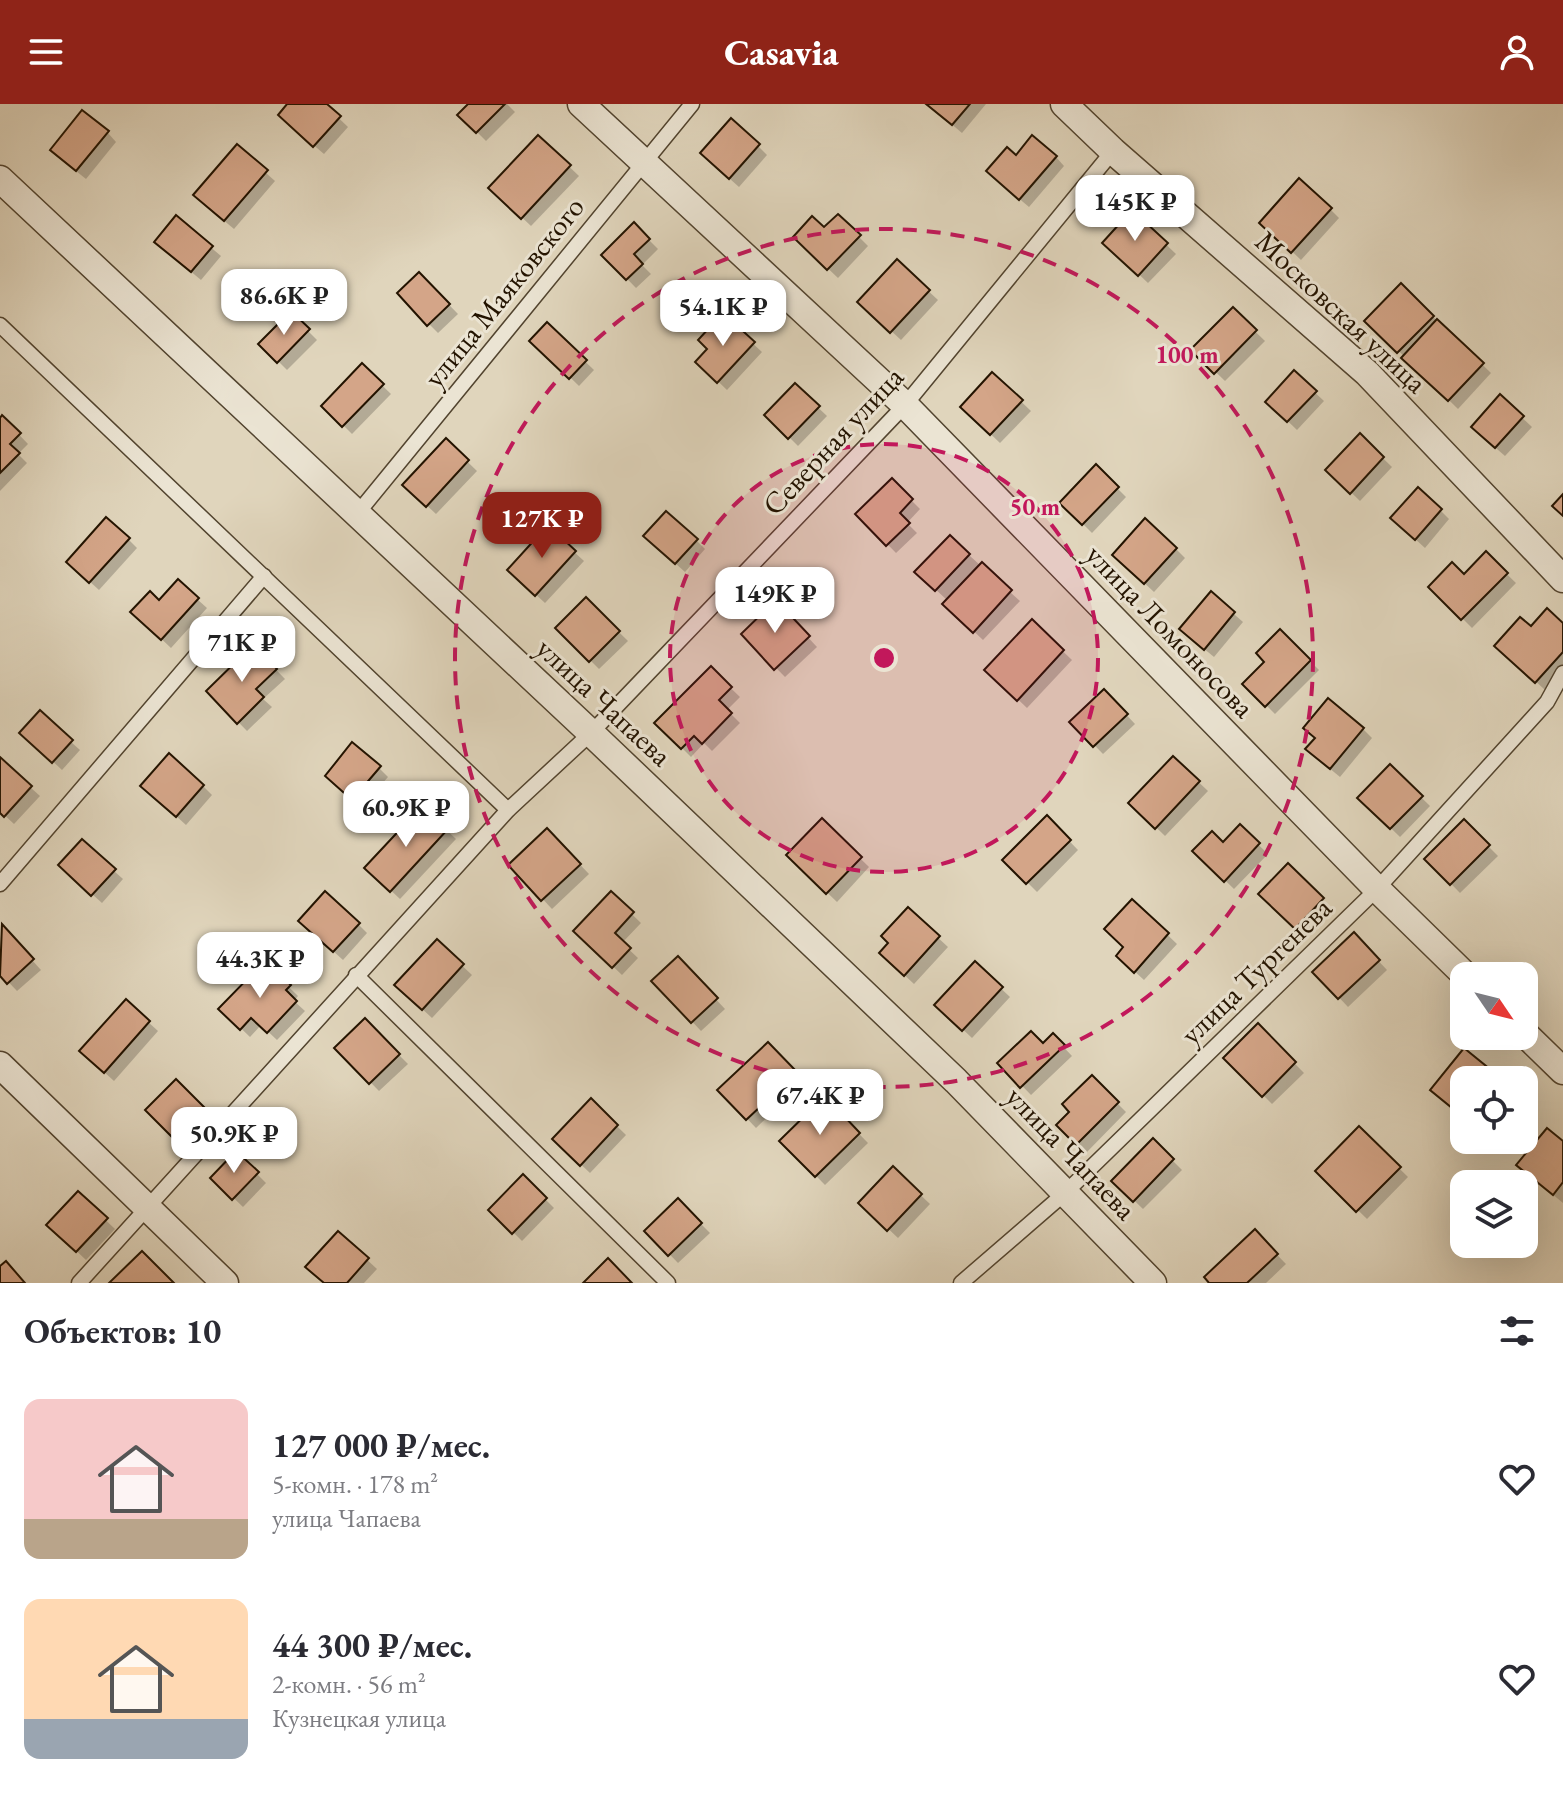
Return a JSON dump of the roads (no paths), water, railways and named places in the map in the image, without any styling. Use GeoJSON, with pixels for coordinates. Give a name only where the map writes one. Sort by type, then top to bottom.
{"type":"FeatureCollection","features":[{"type":"Feature","properties":{"kind":"street","name":"улица Ломоносова"},"geometry":{"type":"LineString","coordinates":[[581,104],[905,405],[1452,962]]}},
{"type":"Feature","properties":{"kind":"street","name":"Московская улица"},"geometry":{"type":"LineString","coordinates":[[1064,104],[1113,151],[1367,373],[1563,579]]}},
{"type":"Feature","properties":{"kind":"street","name":"улица Чапаева"},"geometry":{"type":"LineString","coordinates":[[0,179],[591,733],[956,1081],[1153,1283]]}},
{"type":"Feature","properties":{"kind":"street"},"geometry":{"type":"LineString","coordinates":[[1538,1047],[1563,1071]]}},
{"type":"Feature","properties":{"kind":"street"},"geometry":{"type":"LineString","coordinates":[[0,1065],[225,1283]]}},
{"type":"Feature","properties":{"kind":"lane","name":"улица Маяковского"},"geometry":{"type":"LineString","coordinates":[[357,514],[692,104]]}},
{"type":"Feature","properties":{"kind":"lane","name":"Северная улица"},"geometry":{"type":"LineString","coordinates":[[79,1283],[508,810],[591,733],[905,405],[1113,151]]}},
{"type":"Feature","properties":{"kind":"lane"},"geometry":{"type":"LineString","coordinates":[[2,330],[508,810]]}},
{"type":"Feature","properties":{"kind":"lane"},"geometry":{"type":"LineString","coordinates":[[0,884],[264,576]]}},
{"type":"Feature","properties":{"kind":"lane","name":"улица Тургенева"},"geometry":{"type":"LineString","coordinates":[[961,1283],[1065,1193],[1377,889],[1547,702],[1563,673]]}},
{"type":"Feature","properties":{"kind":"lane"},"geometry":{"type":"LineString","coordinates":[[356,975],[668,1283]]}}]}
